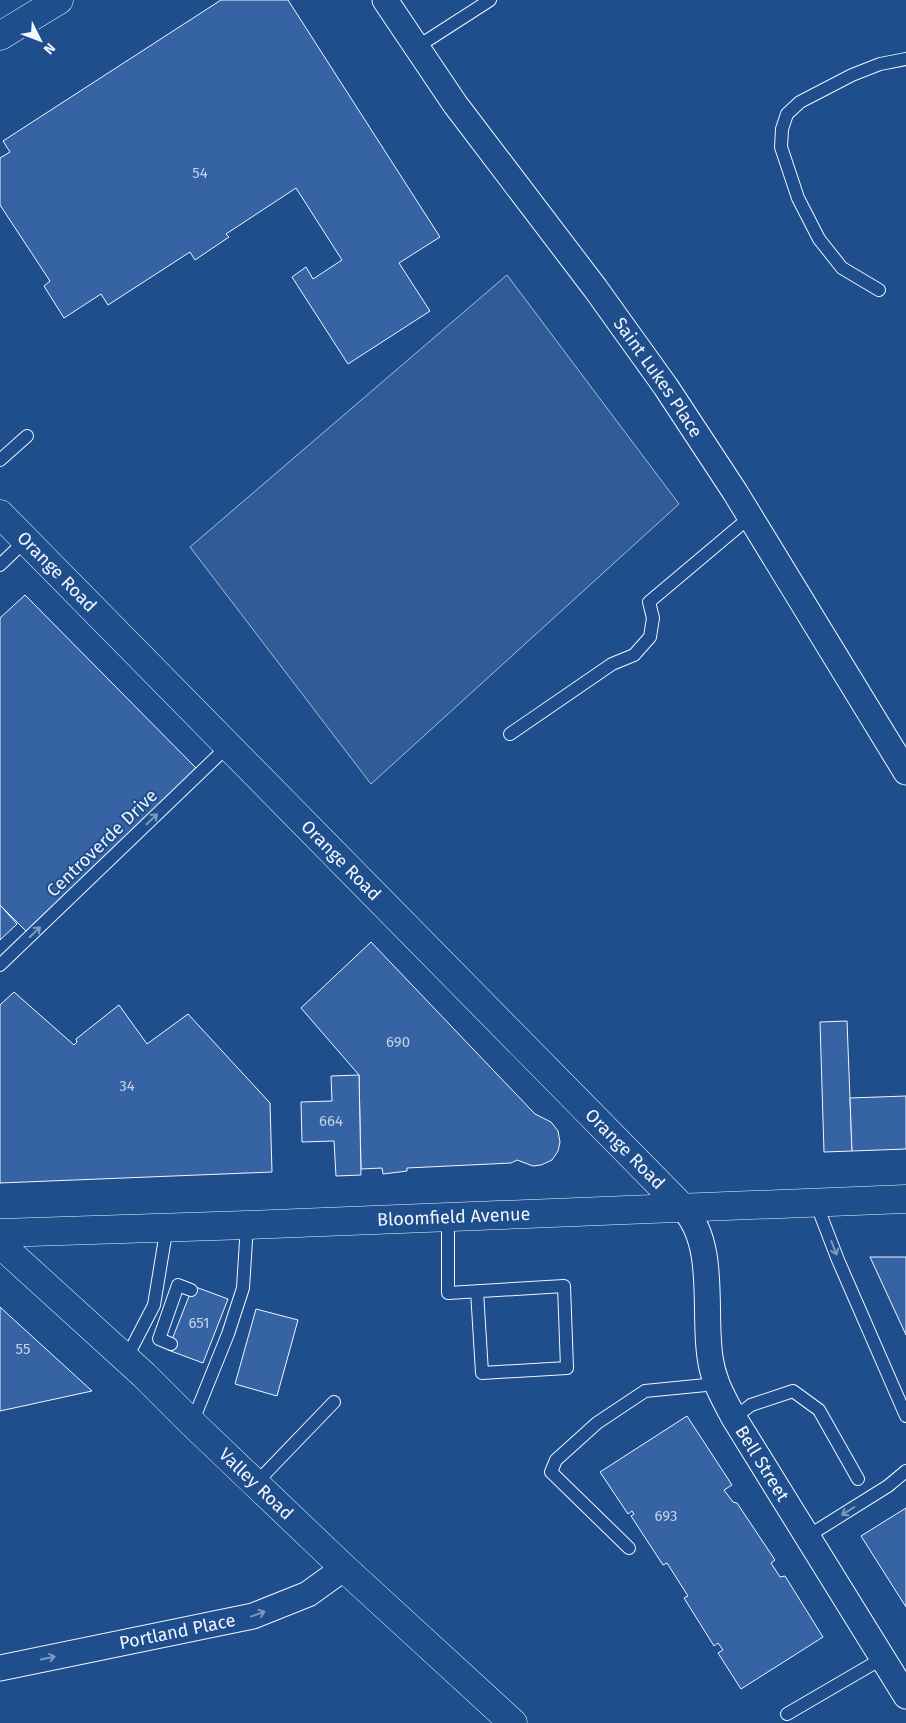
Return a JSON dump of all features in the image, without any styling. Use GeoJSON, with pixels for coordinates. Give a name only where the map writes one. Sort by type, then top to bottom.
{"type":"FeatureCollection","features":[{"type":"Feature","properties":{"kind":"main road"},"geometry":{"type":"LineString","coordinates":[[0,36],[58,0]]}},
{"type":"Feature","properties":{"kind":"main road","name":"Orange Road"},"geometry":{"type":"LineString","coordinates":[[0,514],[683,1208]]}},
{"type":"Feature","properties":{"kind":"main road","name":"Bloomfield Avenue"},"geometry":{"type":"LineString","coordinates":[[0,1232],[247,1225],[906,1199]]}},
{"type":"Feature","properties":{"kind":"main road","name":"Valley Road"},"geometry":{"type":"LineString","coordinates":[[0,1244],[126,1358],[192,1424],[344,1568],[513,1723]]}},
{"type":"Feature","properties":{"kind":"street","name":"Saint Lukes Place"},"geometry":{"type":"LineString","coordinates":[[386,0],[455,104],[590,280],[666,387],[750,517],[906,772]]}},
{"type":"Feature","properties":{"kind":"street","name":"Bell Street"},"geometry":{"type":"LineString","coordinates":[[683,1208],[692,1217],[702,1240],[710,1357],[716,1384],[734,1418],[906,1696]]}},
{"type":"Feature","properties":{"kind":"street","name":"Portland Place"},"geometry":{"type":"LineString","coordinates":[[0,1668],[253,1616],[308,1594],[344,1568]]}},
{"type":"Feature","properties":{"kind":"lane"},"geometry":{"type":"LineString","coordinates":[[417,47],[490,0]]}},
{"type":"Feature","properties":{"kind":"lane"},"geometry":{"type":"LineString","coordinates":[[880,290],[842,268],[819,239],[798,198],[781,147],[782,129],[788,114],[800,102],[852,75],[880,64],[906,59]]}},
{"type":"Feature","properties":{"kind":"lane"},"geometry":{"type":"LineString","coordinates":[[0,460],[27,436]]}},
{"type":"Feature","properties":{"kind":"lane"},"geometry":{"type":"LineString","coordinates":[[510,734],[612,664],[634,655],[650,637],[653,618],[649,602],[750,517]]}},
{"type":"Feature","properties":{"kind":"lane"},"geometry":{"type":"LineString","coordinates":[[0,565],[26,540]]}},
{"type":"Feature","properties":{"kind":"lane","name":"Centroverde Drive"},"geometry":{"type":"LineString","coordinates":[[0,965],[228,746]]}},
{"type":"Feature","properties":{"kind":"lane"},"geometry":{"type":"LineString","coordinates":[[816,1203],[838,1260],[906,1416]]}},
{"type":"Feature","properties":{"kind":"lane"},"geometry":{"type":"LineString","coordinates":[[448,1217],[448,1293],[477,1291],[564,1286],[567,1368],[482,1373],[477,1291]]}},
{"type":"Feature","properties":{"kind":"lane"},"geometry":{"type":"LineString","coordinates":[[192,1424],[212,1358],[232,1305],[243,1288],[247,1225]]}},
{"type":"Feature","properties":{"kind":"lane"},"geometry":{"type":"LineString","coordinates":[[126,1358],[154,1305],[167,1226]]}},
{"type":"Feature","properties":{"kind":"lane"},"geometry":{"type":"LineString","coordinates":[[171,1344],[159,1339],[178,1285],[191,1290]]}},
{"type":"Feature","properties":{"kind":"lane"},"geometry":{"type":"LineString","coordinates":[[154,1305],[181,1316]]}},
{"type":"Feature","properties":{"kind":"lane"},"geometry":{"type":"LineString","coordinates":[[629,1548],[551,1472],[556,1460],[597,1423],[645,1391],[716,1384]]}},
{"type":"Feature","properties":{"kind":"lane"},"geometry":{"type":"LineString","coordinates":[[734,1418],[751,1405],[793,1390],[820,1410],[858,1479]]}},
{"type":"Feature","properties":{"kind":"lane"},"geometry":{"type":"LineString","coordinates":[[256,1484],[334,1402]]}},
{"type":"Feature","properties":{"kind":"lane"},"geometry":{"type":"LineString","coordinates":[[808,1536],[888,1486],[906,1471]]}},
{"type":"Feature","properties":{"kind":"lane"},"geometry":{"type":"LineString","coordinates":[[786,1714],[883,1658]]}},
{"type":"Feature","properties":{"kind":"shaded area"},"geometry":{"type":"Polygon","coordinates":[[[507,275],[679,504],[371,784],[190,547],[507,275]]]}},
{"type":"Feature","properties":{"kind":"building"},"geometry":{"type":"Polygon","coordinates":[[[221,0],[288,0],[440,237],[399,263],[430,311],[348,364],[292,277],[306,267],[313,279],[342,260],[296,188],[226,234],[229,237],[195,260],[190,252],[108,305],[101,294],[64,318],[44,286],[50,281],[0,205],[0,158],[10,152],[3,141],[221,0]]]}},
{"type":"Feature","properties":{"kind":"building"},"geometry":{"type":"Polygon","coordinates":[[[25,595],[197,769],[28,933],[0,905],[0,618],[25,595]]]}},
{"type":"Feature","properties":{"kind":"building"},"geometry":{"type":"Polygon","coordinates":[[[0,905],[17,924],[0,940],[0,905]]]}},
{"type":"Feature","properties":{"kind":"building"},"geometry":{"type":"Polygon","coordinates":[[[371,942],[535,1114],[551,1122],[558,1131],[560,1142],[558,1151],[552,1160],[533,1166],[517,1160],[511,1163],[407,1168],[407,1171],[383,1174],[382,1168],[361,1169],[359,1075],[301,1008],[371,942]]]}},
{"type":"Feature","properties":{"kind":"building"},"geometry":{"type":"Polygon","coordinates":[[[14,992],[74,1045],[77,1042],[76,1039],[119,1005],[147,1044],[188,1014],[270,1103],[272,1172],[0,1183],[0,1005],[14,992]]]}},
{"type":"Feature","properties":{"kind":"building"},"geometry":{"type":"Polygon","coordinates":[[[847,1021],[852,1151],[824,1152],[820,1022],[847,1021]]]}},
{"type":"Feature","properties":{"kind":"building"},"geometry":{"type":"Polygon","coordinates":[[[359,1075],[361,1175],[336,1176],[334,1141],[302,1142],[301,1102],[332,1101],[331,1076],[359,1075]]]}},
{"type":"Feature","properties":{"kind":"building"},"geometry":{"type":"Polygon","coordinates":[[[906,1096],[906,1149],[852,1151],[850,1098],[906,1096]]]}},
{"type":"Feature","properties":{"kind":"building"},"geometry":{"type":"Polygon","coordinates":[[[870,1257],[906,1257],[906,1335],[870,1257]]]}},
{"type":"Feature","properties":{"kind":"building"},"geometry":{"type":"Polygon","coordinates":[[[193,1286],[228,1299],[203,1363],[168,1350],[193,1286]]]}},
{"type":"Feature","properties":{"kind":"building"},"geometry":{"type":"Polygon","coordinates":[[[0,1307],[92,1391],[0,1411],[0,1307]]]}},
{"type":"Feature","properties":{"kind":"building"},"geometry":{"type":"Polygon","coordinates":[[[256,1309],[298,1320],[277,1396],[235,1384],[256,1309]]]}},
{"type":"Feature","properties":{"kind":"building"},"geometry":{"type":"Polygon","coordinates":[[[687,1416],[732,1485],[724,1490],[733,1502],[737,1503],[775,1560],[771,1563],[780,1577],[785,1576],[823,1637],[741,1689],[718,1653],[723,1650],[718,1643],[714,1646],[684,1598],[688,1596],[667,1563],[663,1565],[631,1516],[634,1514],[632,1511],[628,1514],[600,1472],[687,1416]]]}},
{"type":"Feature","properties":{"kind":"building"},"geometry":{"type":"Polygon","coordinates":[[[906,1508],[906,1607],[861,1536],[906,1508]]]}}]}
